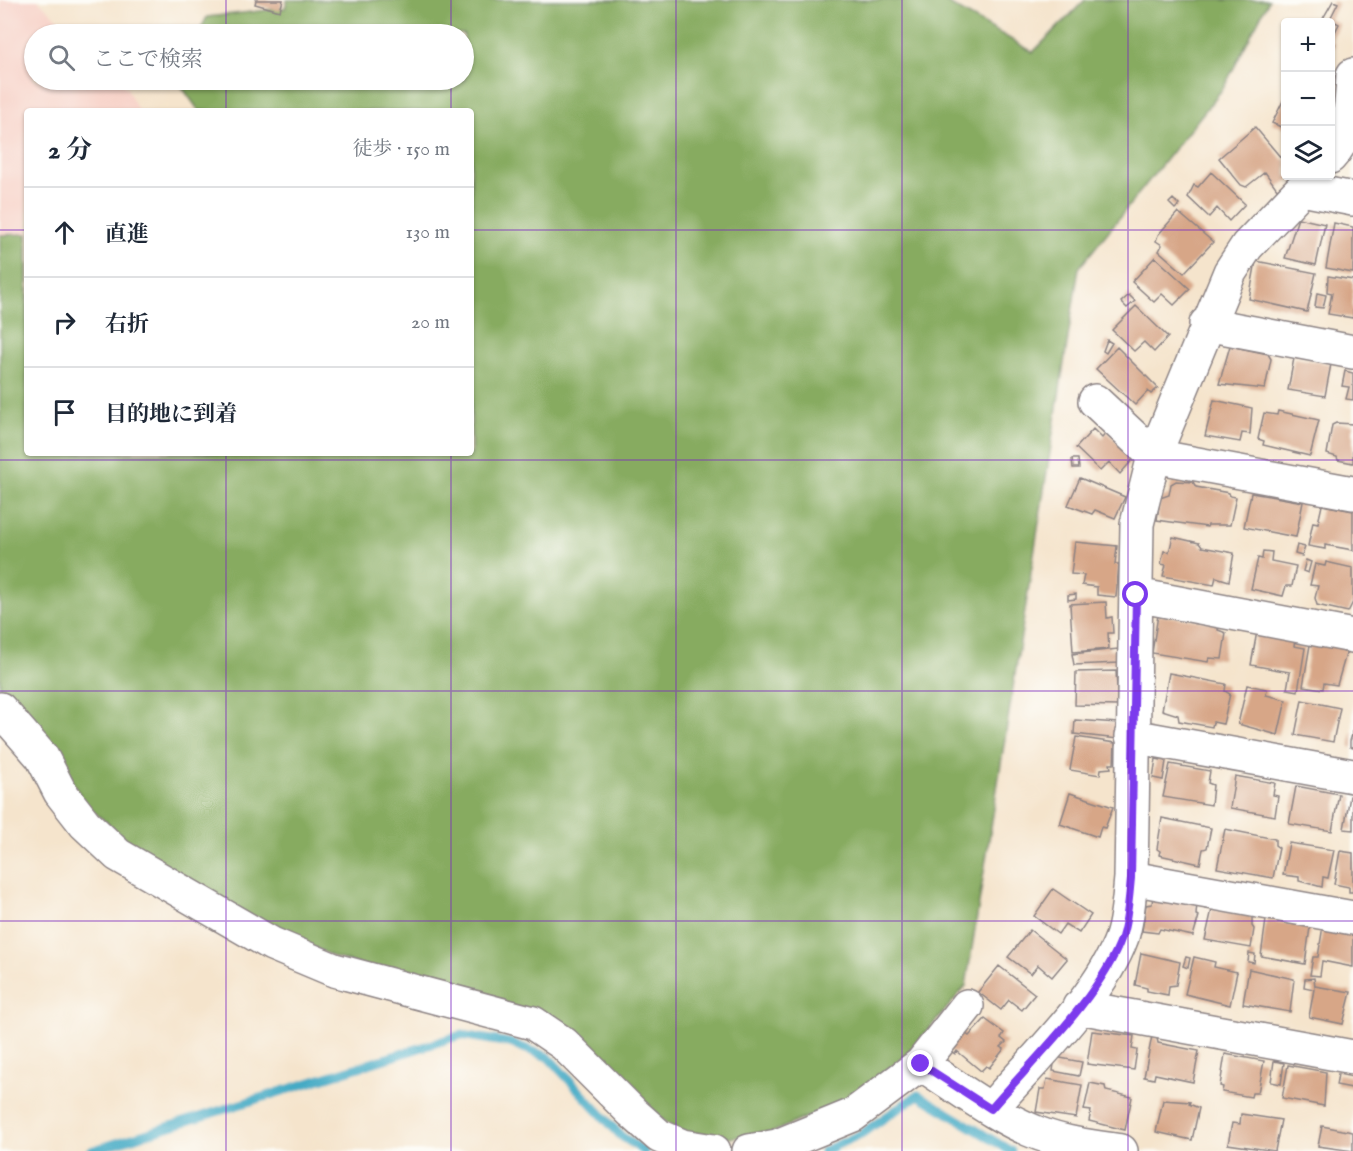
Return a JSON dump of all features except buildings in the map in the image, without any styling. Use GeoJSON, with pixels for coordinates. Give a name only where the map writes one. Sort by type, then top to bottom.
{"type":"FeatureCollection","features":[{"type":"Feature","properties":{"kind":"street"},"geometry":{"type":"LineString","coordinates":[[1335,152],[1339,148],[1347,126],[1353,75]]}},
{"type":"Feature","properties":{"kind":"street"},"geometry":{"type":"LineString","coordinates":[[991,1109],[1079,1007],[1112,959],[1122,936],[1131,878],[1137,524],[1154,456],[1206,324],[1230,272],[1247,246],[1285,203],[1308,182],[1353,199]]}},
{"type":"Feature","properties":{"kind":"street"},"geometry":{"type":"LineString","coordinates":[[1206,324],[1353,352]]}},
{"type":"Feature","properties":{"kind":"street"},"geometry":{"type":"LineString","coordinates":[[1095,401],[1154,456],[1353,493]]}},
{"type":"Feature","properties":{"kind":"street"},"geometry":{"type":"LineString","coordinates":[[1136,595],[1353,636]]}},
{"type":"Feature","properties":{"kind":"street"},"geometry":{"type":"LineString","coordinates":[[0,709],[42,757],[60,792],[85,824],[118,855],[272,944],[334,970],[533,1023],[564,1044],[659,1136],[682,1146],[714,1151]]}},
{"type":"Feature","properties":{"kind":"street"},"geometry":{"type":"LineString","coordinates":[[1132,736],[1353,776]]}},
{"type":"Feature","properties":{"kind":"street"},"geometry":{"type":"LineString","coordinates":[[1131,878],[1353,918]]}},
{"type":"Feature","properties":{"kind":"street"},"geometry":{"type":"LineString","coordinates":[[749,1151],[777,1146],[853,1115],[921,1064],[968,1006]]}},
{"type":"Feature","properties":{"kind":"street"},"geometry":{"type":"LineString","coordinates":[[1079,1007],[1353,1057]]}},
{"type":"Feature","properties":{"kind":"street"},"geometry":{"type":"LineString","coordinates":[[921,1064],[991,1109],[1039,1134],[1069,1143],[1121,1151]]}},
{"type":"Feature","properties":{"kind":"shaded area"},"geometry":{"type":"Polygon","coordinates":[[[0,0],[38,0],[63,24],[24,24],[24,90],[128,90],[137,108],[24,108],[24,234],[0,235],[0,0]]]}},
{"type":"Feature","properties":{"kind":"green space"},"geometry":{"type":"Polygon","coordinates":[[[287,0],[942,0],[1033,52],[1085,0],[1269,0],[1224,87],[1079,268],[966,986],[906,1056],[847,1099],[769,1134],[728,1138],[679,1131],[658,1117],[553,1018],[336,958],[256,920],[139,851],[85,804],[63,765],[0,688],[0,235],[24,234],[24,456],[474,456],[474,108],[197,108],[184,90],[474,90],[474,24],[203,24],[207,17],[285,8],[287,0]]]}},
{"type":"Feature","properties":{"kind":"waterway"},"geometry":{"type":"LineString","coordinates":[[91,1151],[461,1035],[510,1043],[548,1057],[621,1136],[644,1151]]}},
{"type":"Feature","properties":{"kind":"waterway"},"geometry":{"type":"LineString","coordinates":[[824,1151],[861,1134],[918,1095],[1011,1151]]}},
{"type":"Feature","properties":{"kind":"route"},"geometry":{"type":"LineString","coordinates":[[921,1064],[991,1109],[1079,1007],[1112,959],[1122,936],[1127,915],[1131,878],[1136,595]]}}]}
